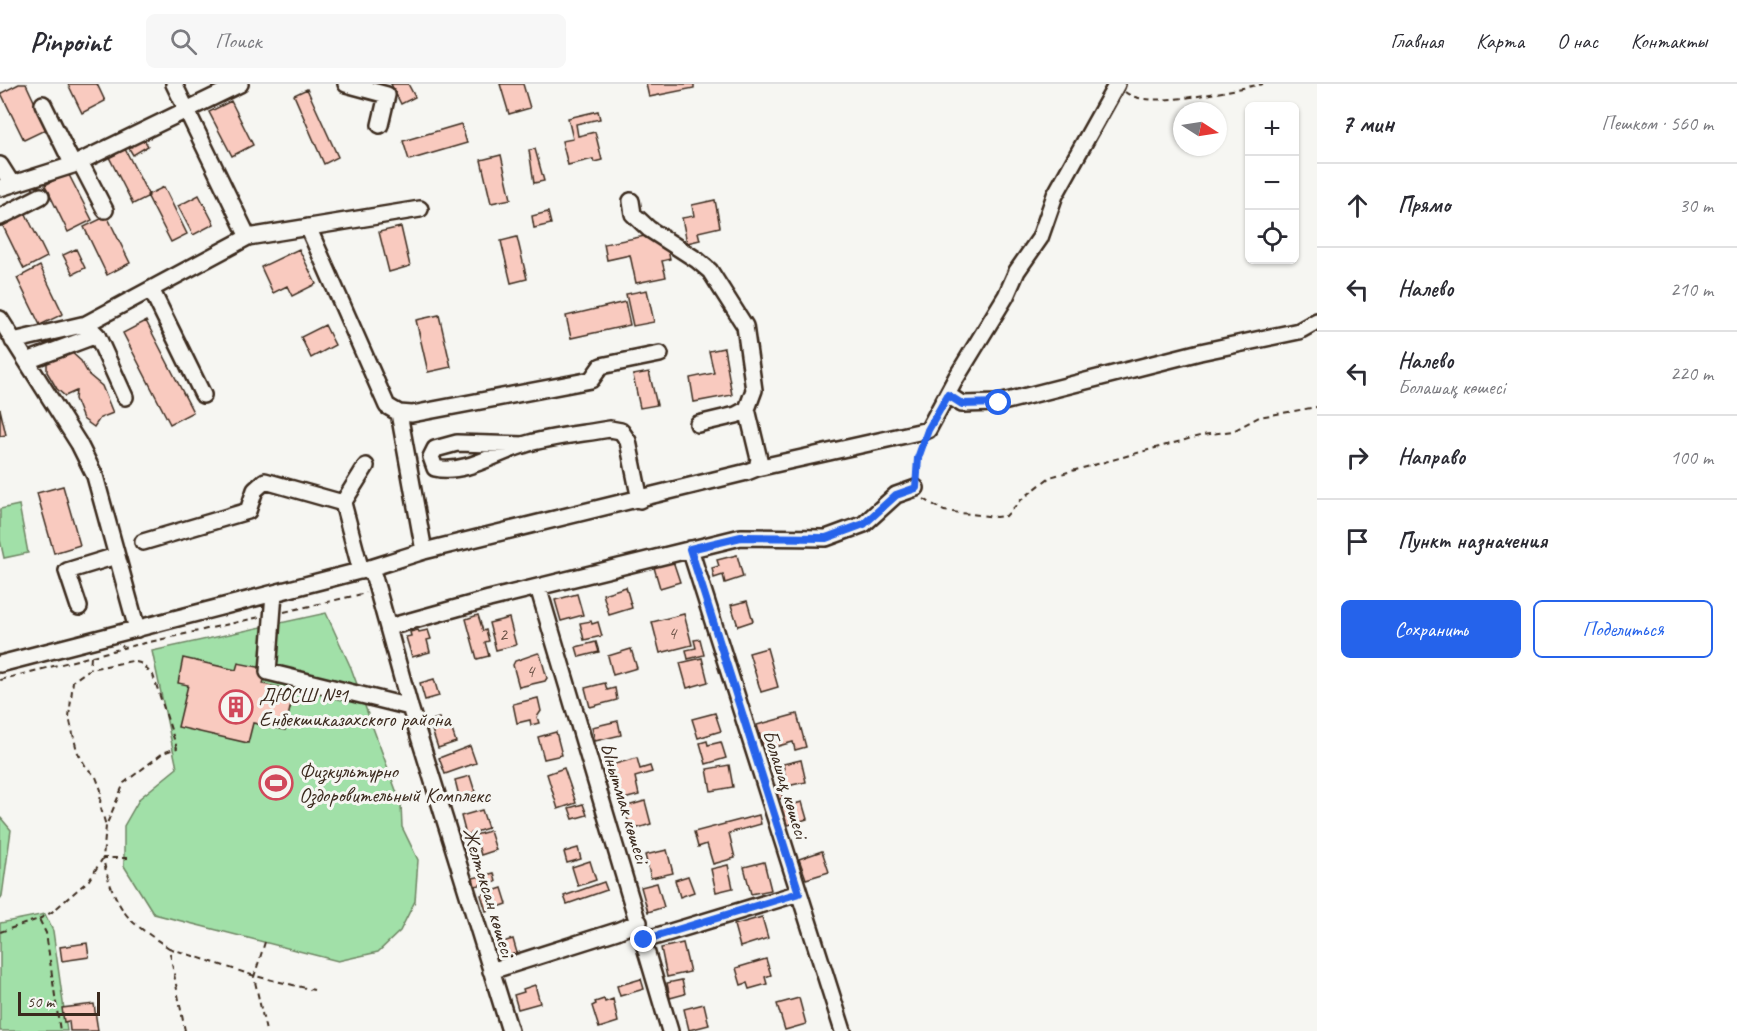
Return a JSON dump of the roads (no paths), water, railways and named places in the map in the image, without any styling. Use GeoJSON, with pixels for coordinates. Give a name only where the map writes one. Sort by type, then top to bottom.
{"type":"FeatureCollection","features":[{"type":"Feature","properties":{"kind":"street"},"geometry":{"type":"LineString","coordinates":[[174,84],[248,237]]}},
{"type":"Feature","properties":{"kind":"street"},"geometry":{"type":"LineString","coordinates":[[0,165],[6,186],[76,163],[240,84]]}},
{"type":"Feature","properties":{"kind":"street"},"geometry":{"type":"LineString","coordinates":[[346,84],[387,95],[380,125]]}},
{"type":"Feature","properties":{"kind":"street"},"geometry":{"type":"LineString","coordinates":[[0,664],[121,641],[136,629],[364,570],[424,551],[640,500],[757,468],[928,430],[956,378],[1006,296],[1017,272],[1040,238],[1056,195],[1117,84]]}},
{"type":"Feature","properties":{"kind":"street"},"geometry":{"type":"LineString","coordinates":[[43,104],[105,210]]}},
{"type":"Feature","properties":{"kind":"street"},"geometry":{"type":"LineString","coordinates":[[0,217],[41,196]]}},
{"type":"Feature","properties":{"kind":"street"},"geometry":{"type":"LineString","coordinates":[[631,201],[633,214],[649,229],[710,271],[745,326],[754,390],[747,410],[759,459],[757,468]]}},
{"type":"Feature","properties":{"kind":"street"},"geometry":{"type":"LineString","coordinates":[[27,361],[92,329],[151,289],[248,237],[420,209]]}},
{"type":"Feature","properties":{"kind":"street"},"geometry":{"type":"LineString","coordinates":[[308,227],[387,406],[399,413],[412,414],[591,380],[601,366],[660,354]]}},
{"type":"Feature","properties":{"kind":"street"},"geometry":{"type":"LineString","coordinates":[[151,289],[203,395]]}},
{"type":"Feature","properties":{"kind":"street"},"geometry":{"type":"LineString","coordinates":[[0,320],[79,444],[95,476],[136,629]]}},
{"type":"Feature","properties":{"kind":"street"},"geometry":{"type":"LineString","coordinates":[[948,395],[962,404],[999,403],[1200,352],[1299,331],[1317,321]]}},
{"type":"Feature","properties":{"kind":"street"},"geometry":{"type":"LineString","coordinates":[[13,341],[92,329]]}},
{"type":"Feature","properties":{"kind":"street"},"geometry":{"type":"LineString","coordinates":[[92,329],[125,397]]}},
{"type":"Feature","properties":{"kind":"street"},"geometry":{"type":"LineString","coordinates":[[698,424],[736,416],[747,410]]}},
{"type":"Feature","properties":{"kind":"street"},"geometry":{"type":"LineString","coordinates":[[399,413],[424,551]]}},
{"type":"Feature","properties":{"kind":"street"},"geometry":{"type":"LineString","coordinates":[[524,445],[457,443],[435,449],[430,457],[435,468],[445,470],[472,464],[524,445],[610,429],[621,431],[628,441],[640,500]]}},
{"type":"Feature","properties":{"kind":"street"},"geometry":{"type":"LineString","coordinates":[[143,542],[248,510],[255,490],[265,481],[344,503],[366,466]]}},
{"type":"Feature","properties":{"kind":"street"},"geometry":{"type":"LineString","coordinates":[[389,627],[538,587],[741,537],[826,538],[864,524],[896,495],[916,488]]}},
{"type":"Feature","properties":{"kind":"street","name":"Желтоксан көшесі"},"geometry":{"type":"LineString","coordinates":[[344,503],[364,570],[374,577],[410,707],[510,1031]]}},
{"type":"Feature","properties":{"kind":"street","name":"Болашақ көшесі"},"geometry":{"type":"LineString","coordinates":[[690,549],[843,1031]]}},
{"type":"Feature","properties":{"kind":"street"},"geometry":{"type":"LineString","coordinates":[[79,608],[67,571],[116,556]]}},
{"type":"Feature","properties":{"kind":"street","name":"Ынытмак көшесі"},"geometry":{"type":"LineString","coordinates":[[538,587],[670,1031]]}},
{"type":"Feature","properties":{"kind":"street"},"geometry":{"type":"LineString","coordinates":[[274,593],[268,672],[410,707]]}},
{"type":"Feature","properties":{"kind":"street"},"geometry":{"type":"LineString","coordinates":[[644,940],[799,893]]}},
{"type":"Feature","properties":{"kind":"street"},"geometry":{"type":"LineString","coordinates":[[491,971],[617,932],[639,922]]}},
{"type":"Feature","properties":{"kind":"place","name":"ДЮСШ №1 Енбекшиказахского района"},"geometry":{"type":"Point","coordinates":[236,707]}},
{"type":"Feature","properties":{"kind":"place","name":"Физкультурно Оздоровительный Комплекс"},"geometry":{"type":"Point","coordinates":[276,783]}}]}
